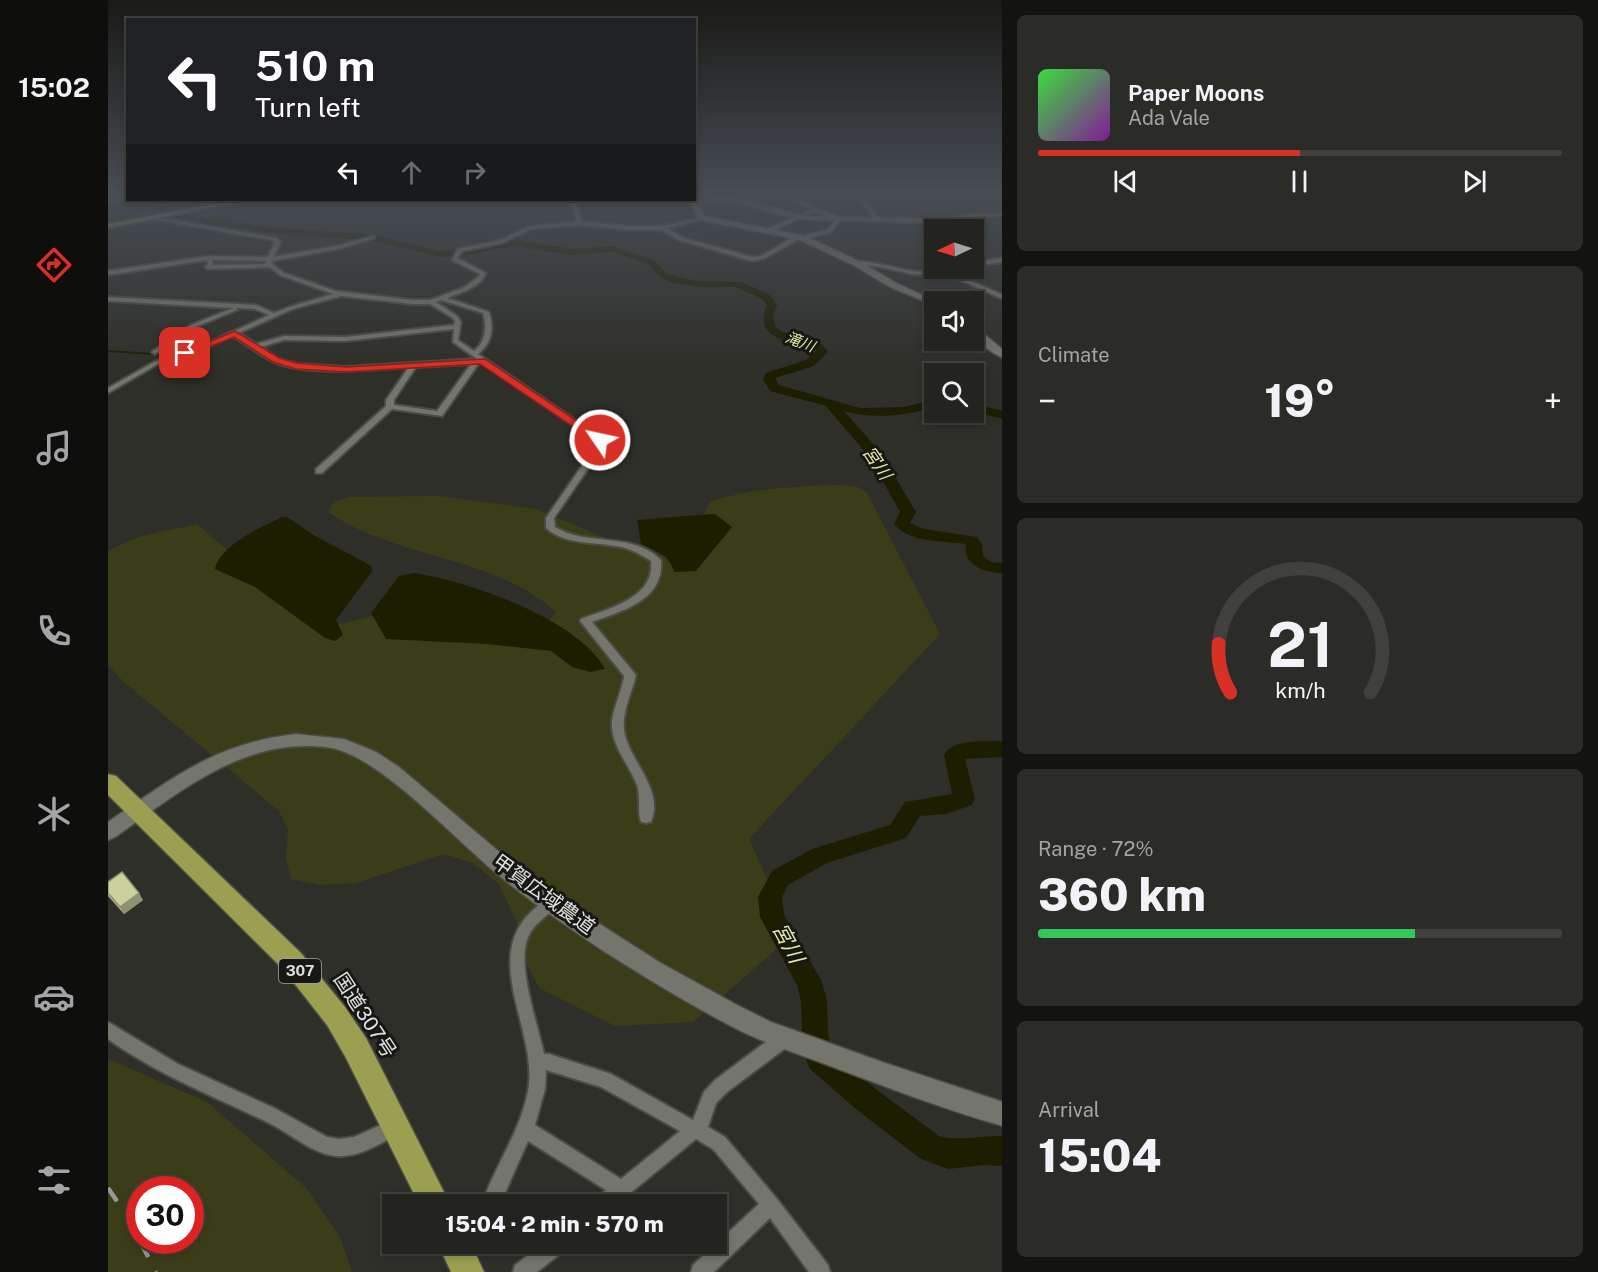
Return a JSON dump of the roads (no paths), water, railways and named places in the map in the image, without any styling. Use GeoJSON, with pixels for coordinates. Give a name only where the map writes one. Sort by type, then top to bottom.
{"type":"FeatureCollection","features":[{"type":"Feature","properties":{"kind":"highway","name":"国道307号"},"geometry":{"type":"LineString","coordinates":[[108,782],[292,961],[336,1016],[356,1048],[397,1125],[430,1194]]}},
{"type":"Feature","properties":{"kind":"street"},"geometry":{"type":"LineString","coordinates":[[270,262],[274,251]]}},
{"type":"Feature","properties":{"kind":"street"},"geometry":{"type":"LineString","coordinates":[[108,273],[209,258],[211,264],[208,267],[270,262],[317,251]]}},
{"type":"Feature","properties":{"kind":"street"},"geometry":{"type":"LineString","coordinates":[[270,262],[282,274],[340,294],[431,302],[465,289],[482,276],[483,273],[455,260],[462,251]]}},
{"type":"Feature","properties":{"kind":"street"},"geometry":{"type":"LineString","coordinates":[[725,251],[752,259],[763,257],[773,251]]}},
{"type":"Feature","properties":{"kind":"street"},"geometry":{"type":"LineString","coordinates":[[831,251],[893,285],[924,298]]}},
{"type":"Feature","properties":{"kind":"street"},"geometry":{"type":"LineString","coordinates":[[984,263],[1002,260]]}},
{"type":"Feature","properties":{"kind":"street"},"geometry":{"type":"LineString","coordinates":[[856,263],[872,263],[917,274],[924,273]]}},
{"type":"Feature","properties":{"kind":"street"},"geometry":{"type":"LineString","coordinates":[[962,279],[1002,297]]}},
{"type":"Feature","properties":{"kind":"street"},"geometry":{"type":"LineString","coordinates":[[108,391],[156,363],[235,334],[273,315],[340,294]]}},
{"type":"Feature","properties":{"kind":"street"},"geometry":{"type":"LineString","coordinates":[[390,407],[440,414],[487,344],[489,337],[486,312],[440,297]]}},
{"type":"Feature","properties":{"kind":"street"},"geometry":{"type":"LineString","coordinates":[[108,299],[256,307],[273,315]]}},
{"type":"Feature","properties":{"kind":"street"},"geometry":{"type":"LineString","coordinates":[[431,302],[455,317],[458,327],[455,342],[600,440],[601,444],[550,518],[551,528],[562,536],[631,546],[656,560],[658,567],[655,580],[646,593],[638,599],[585,621],[630,675],[620,711],[618,734],[647,792],[646,818]]}},
{"type":"Feature","properties":{"kind":"street"},"geometry":{"type":"LineString","coordinates":[[155,352],[193,326],[244,307]]}},
{"type":"Feature","properties":{"kind":"street"},"geometry":{"type":"LineString","coordinates":[[255,347],[284,338],[345,339],[458,327]]}},
{"type":"Feature","properties":{"kind":"street"},"geometry":{"type":"LineString","coordinates":[[235,334],[276,360],[296,366],[346,369],[384,366],[413,367],[477,359]]}},
{"type":"Feature","properties":{"kind":"street"},"geometry":{"type":"LineString","coordinates":[[984,339],[1002,355]]}},
{"type":"Feature","properties":{"kind":"street"},"geometry":{"type":"LineString","coordinates":[[990,345],[1002,345]]}},
{"type":"Feature","properties":{"kind":"street"},"geometry":{"type":"LineString","coordinates":[[319,471],[390,407],[390,400],[413,367]]}},
{"type":"Feature","properties":{"kind":"street","name":"甲賀広域農道"},"geometry":{"type":"LineString","coordinates":[[108,832],[183,779],[241,750],[291,740],[338,743],[362,751],[385,764],[550,904],[652,969],[755,1026],[908,1084],[1002,1114]]}},
{"type":"Feature","properties":{"kind":"street"},"geometry":{"type":"LineString","coordinates":[[495,1194],[524,1128],[536,1089],[537,1062],[518,970],[518,953],[522,934],[550,904]]}},
{"type":"Feature","properties":{"kind":"street"},"geometry":{"type":"LineString","coordinates":[[108,1030],[138,1050],[292,1125],[325,1145],[337,1148],[356,1147],[397,1125]]}},
{"type":"Feature","properties":{"kind":"street"},"geometry":{"type":"LineString","coordinates":[[617,1194],[697,1130],[710,1098],[721,1086],[790,1040]]}},
{"type":"Feature","properties":{"kind":"street"},"geometry":{"type":"LineString","coordinates":[[537,1062],[549,1062],[605,1080],[719,1143],[771,1205],[821,1272]]}},
{"type":"Feature","properties":{"kind":"street"},"geometry":{"type":"LineString","coordinates":[[524,1128],[622,1190]]}},
{"type":"Feature","properties":{"kind":"street"},"geometry":{"type":"LineString","coordinates":[[701,1272],[771,1205]]}},
{"type":"Feature","properties":{"kind":"street"},"geometry":{"type":"LineString","coordinates":[[522,1272],[544,1254]]}},
{"type":"Feature","properties":{"kind":"waterway","name":"滝川"},"geometry":{"type":"LineString","coordinates":[[429,251],[440,254],[472,251]]}},
{"type":"Feature","properties":{"kind":"waterway","name":"滝川"},"geometry":{"type":"LineString","coordinates":[[568,251],[581,251]]}},
{"type":"Feature","properties":{"kind":"waterway","name":"滝川"},"geometry":{"type":"LineString","coordinates":[[620,251],[651,262],[662,274],[674,280],[697,284],[737,284],[766,297],[772,305],[767,316],[772,331],[789,339],[818,346],[822,352],[810,363],[770,376],[769,379],[774,388],[860,412],[903,411],[924,406]]}},
{"type":"Feature","properties":{"kind":"waterway"},"geometry":{"type":"LineString","coordinates":[[108,351],[167,355]]}},
{"type":"Feature","properties":{"kind":"waterway","name":"宮川"},"geometry":{"type":"LineString","coordinates":[[832,406],[876,456],[908,512],[902,524],[914,532],[971,540],[974,544],[974,555],[981,563],[1002,568]]}},
{"type":"Feature","properties":{"kind":"waterway","name":"滝川"},"geometry":{"type":"LineString","coordinates":[[984,410],[1002,415]]}},
{"type":"Feature","properties":{"kind":"waterway","name":"宮川"},"geometry":{"type":"LineString","coordinates":[[1002,749],[959,752],[954,755],[964,799],[946,805],[913,808],[898,832],[820,856],[780,878],[770,897],[772,917],[809,982],[814,1001],[815,1033],[820,1059],[867,1100],[931,1149],[948,1154],[985,1150],[1002,1151]]}},
{"type":"Feature","properties":{"kind":"railway"},"geometry":{"type":"LineString","coordinates":[[108,1188],[127,1216],[156,1272]]}}]}
